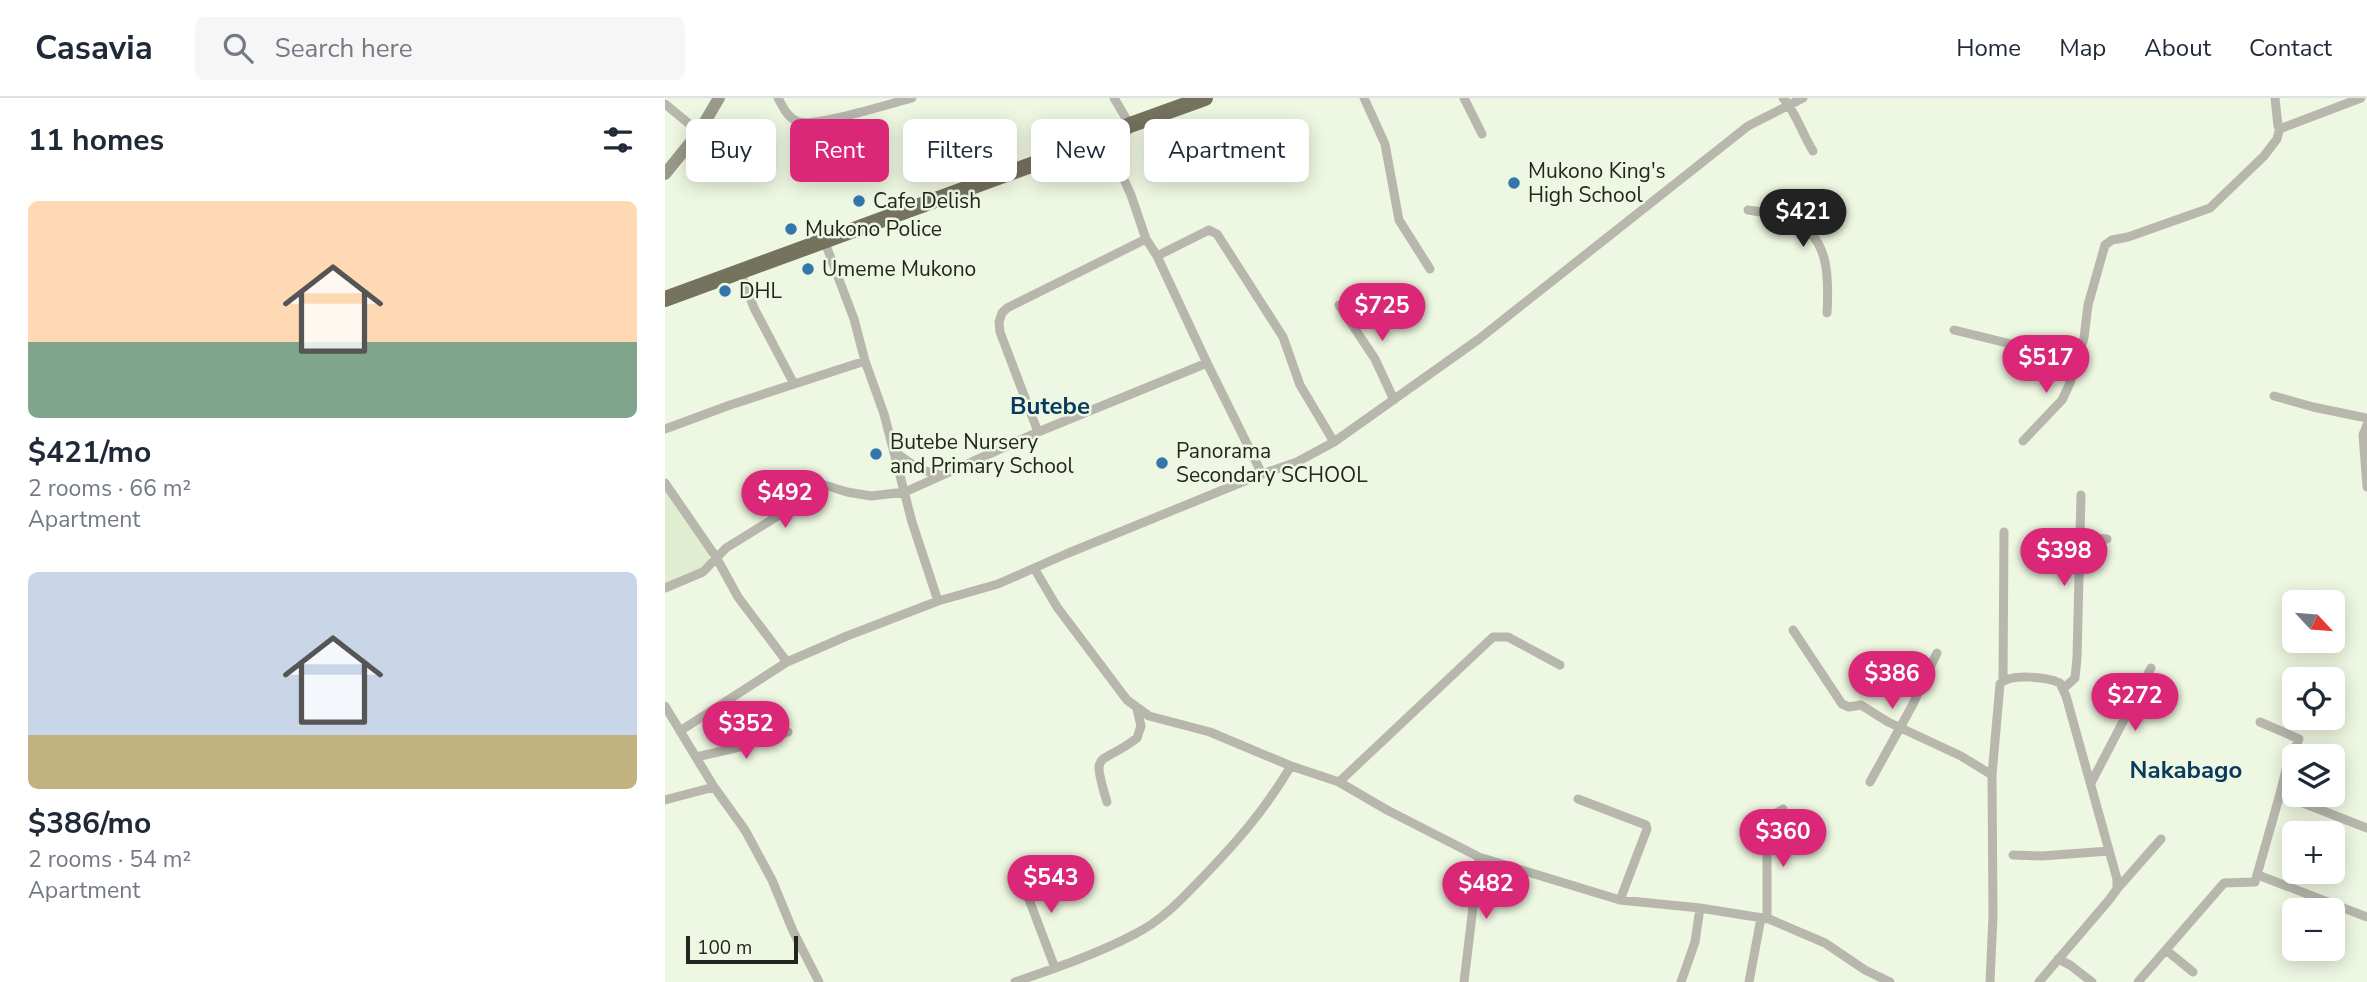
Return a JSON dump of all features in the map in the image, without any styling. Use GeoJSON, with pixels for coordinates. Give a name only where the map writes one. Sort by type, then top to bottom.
{"type":"FeatureCollection","features":[{"type":"Feature","properties":{"kind":"highway"},"geometry":{"type":"LineString","coordinates":[[1130,125],[1205,98]]}},
{"type":"Feature","properties":{"kind":"highway"},"geometry":{"type":"LineString","coordinates":[[665,299],[1031,165]]}},
{"type":"Feature","properties":{"kind":"main road"},"geometry":{"type":"LineString","coordinates":[[707,119],[719,98]]}},
{"type":"Feature","properties":{"kind":"main road"},"geometry":{"type":"LineString","coordinates":[[665,174],[686,148]]}},
{"type":"Feature","properties":{"kind":"street"},"geometry":{"type":"LineString","coordinates":[[778,98],[786,112],[799,122],[819,122],[912,98]]}},
{"type":"Feature","properties":{"kind":"street"},"geometry":{"type":"LineString","coordinates":[[1114,98],[1126,119]]}},
{"type":"Feature","properties":{"kind":"street"},"geometry":{"type":"LineString","coordinates":[[1364,98],[1385,144],[1399,220],[1430,268]]}},
{"type":"Feature","properties":{"kind":"street"},"geometry":{"type":"LineString","coordinates":[[1464,98],[1482,134]]}},
{"type":"Feature","properties":{"kind":"street"},"geometry":{"type":"LineString","coordinates":[[680,731],[787,662],[938,601],[998,584],[1262,474],[1297,462],[1334,442],[1479,340],[1748,126],[1786,102],[1803,98]]}},
{"type":"Feature","properties":{"kind":"street"},"geometry":{"type":"LineString","coordinates":[[2023,441],[2062,400],[2070,383],[2084,338],[2088,305],[2105,245],[2112,240],[2128,237],[2210,208],[2264,156],[2277,139],[2280,127],[2275,98]]}},
{"type":"Feature","properties":{"kind":"street"},"geometry":{"type":"LineString","coordinates":[[2280,127],[2302,122],[2361,98]]}},
{"type":"Feature","properties":{"kind":"street"},"geometry":{"type":"LineString","coordinates":[[1786,102],[1813,151]]}},
{"type":"Feature","properties":{"kind":"street"},"geometry":{"type":"LineString","coordinates":[[665,104],[686,121]]}},
{"type":"Feature","properties":{"kind":"street"},"geometry":{"type":"LineString","coordinates":[[1125,182],[1146,239],[1157,256],[1262,474]]}},
{"type":"Feature","properties":{"kind":"street"},"geometry":{"type":"LineString","coordinates":[[1748,210],[1792,220],[1811,234],[1829,272],[1827,313]]}},
{"type":"Feature","properties":{"kind":"street"},"geometry":{"type":"LineString","coordinates":[[1157,256],[1209,230],[1217,234],[1283,337],[1300,385],[1334,442]]}},
{"type":"Feature","properties":{"kind":"street"},"geometry":{"type":"LineString","coordinates":[[1038,432],[1000,332],[1002,313],[1031,295],[1146,239]]}},
{"type":"Feature","properties":{"kind":"street"},"geometry":{"type":"LineString","coordinates":[[824,240],[854,319],[938,601]]}},
{"type":"Feature","properties":{"kind":"street"},"geometry":{"type":"LineString","coordinates":[[740,271],[754,308],[794,384]]}},
{"type":"Feature","properties":{"kind":"street"},"geometry":{"type":"LineString","coordinates":[[1339,305],[1375,359],[1394,400]]}},
{"type":"Feature","properties":{"kind":"street"},"geometry":{"type":"LineString","coordinates":[[1954,330],[2056,355],[2073,356],[2079,353]]}},
{"type":"Feature","properties":{"kind":"street"},"geometry":{"type":"LineString","coordinates":[[665,429],[865,361]]}},
{"type":"Feature","properties":{"kind":"street"},"geometry":{"type":"LineString","coordinates":[[665,588],[703,572],[716,557],[743,537],[792,509],[811,486],[818,483],[871,496],[905,492],[1038,432],[1207,363]]}},
{"type":"Feature","properties":{"kind":"street"},"geometry":{"type":"LineString","coordinates":[[2274,396],[2367,418]]}},
{"type":"Feature","properties":{"kind":"street"},"geometry":{"type":"LineString","coordinates":[[2367,425],[2363,435],[2367,487]]}},
{"type":"Feature","properties":{"kind":"street"},"geometry":{"type":"LineString","coordinates":[[896,453],[919,469],[940,475]]}},
{"type":"Feature","properties":{"kind":"street"},"geometry":{"type":"LineString","coordinates":[[665,483],[716,557],[738,597],[787,662]]}},
{"type":"Feature","properties":{"kind":"street"},"geometry":{"type":"LineString","coordinates":[[2063,689],[2075,678],[2077,658],[2081,495]]}},
{"type":"Feature","properties":{"kind":"street"},"geometry":{"type":"LineString","coordinates":[[1990,982],[1993,916],[1992,775],[1997,702],[2003,680],[2004,532]]}},
{"type":"Feature","properties":{"kind":"street"},"geometry":{"type":"LineString","coordinates":[[2079,537],[2107,539]]}},
{"type":"Feature","properties":{"kind":"street"},"geometry":{"type":"LineString","coordinates":[[1034,568],[1056,607],[1126,700],[1149,716],[1210,732],[1291,766],[1339,782],[1479,857],[1620,900],[1764,918],[1825,943],[1865,970],[1889,982]]}},
{"type":"Feature","properties":{"kind":"street"},"geometry":{"type":"LineString","coordinates":[[1793,630],[1842,704],[1861,705],[1992,775]]}},
{"type":"Feature","properties":{"kind":"street"},"geometry":{"type":"LineString","coordinates":[[1339,782],[1493,637],[1508,637],[1560,665]]}},
{"type":"Feature","properties":{"kind":"street"},"geometry":{"type":"LineString","coordinates":[[1870,782],[1937,653]]}},
{"type":"Feature","properties":{"kind":"street"},"geometry":{"type":"LineString","coordinates":[[2091,783],[2151,668]]}},
{"type":"Feature","properties":{"kind":"street"},"geometry":{"type":"LineString","coordinates":[[2003,680],[2042,678],[2060,683],[2091,783],[2117,879],[2116,889]]}},
{"type":"Feature","properties":{"kind":"street"},"geometry":{"type":"LineString","coordinates":[[665,706],[714,787],[745,830],[772,880],[793,931],[819,982]]}},
{"type":"Feature","properties":{"kind":"street"},"geometry":{"type":"LineString","coordinates":[[1107,802],[1098,770],[1099,763],[1137,738],[1141,719],[1137,709]]}},
{"type":"Feature","properties":{"kind":"street"},"geometry":{"type":"LineString","coordinates":[[2139,982],[2224,883],[2255,882],[2286,771],[2299,744],[2299,739],[2260,722]]}},
{"type":"Feature","properties":{"kind":"street"},"geometry":{"type":"LineString","coordinates":[[696,757],[788,732]]}},
{"type":"Feature","properties":{"kind":"street"},"geometry":{"type":"LineString","coordinates":[[1015,982],[1137,933],[1171,911],[1244,834],[1270,801],[1291,766]]}},
{"type":"Feature","properties":{"kind":"street"},"geometry":{"type":"LineString","coordinates":[[665,800],[714,787]]}},
{"type":"Feature","properties":{"kind":"street"},"geometry":{"type":"LineString","coordinates":[[2280,794],[2367,828]]}},
{"type":"Feature","properties":{"kind":"street"},"geometry":{"type":"LineString","coordinates":[[1578,799],[1646,825],[1647,829],[1620,900]]}},
{"type":"Feature","properties":{"kind":"street"},"geometry":{"type":"LineString","coordinates":[[1749,982],[1764,918],[1767,821],[1783,809]]}},
{"type":"Feature","properties":{"kind":"street"},"geometry":{"type":"LineString","coordinates":[[2039,982],[2161,839]]}},
{"type":"Feature","properties":{"kind":"street"},"geometry":{"type":"LineString","coordinates":[[2013,855],[2042,856],[2109,851]]}},
{"type":"Feature","properties":{"kind":"street"},"geometry":{"type":"LineString","coordinates":[[1464,982],[1479,857]]}},
{"type":"Feature","properties":{"kind":"street"},"geometry":{"type":"LineString","coordinates":[[1019,873],[1055,968]]}},
{"type":"Feature","properties":{"kind":"street"},"geometry":{"type":"LineString","coordinates":[[2258,875],[2367,917]]}},
{"type":"Feature","properties":{"kind":"street"},"geometry":{"type":"LineString","coordinates":[[1681,982],[1695,943],[1700,908]]}},
{"type":"Feature","properties":{"kind":"street"},"geometry":{"type":"LineString","coordinates":[[2166,950],[2193,972]]}},
{"type":"Feature","properties":{"kind":"street"},"geometry":{"type":"LineString","coordinates":[[2059,959],[2092,982]]}},
{"type":"Feature","properties":{"kind":"shaded area"},"geometry":{"type":"Polygon","coordinates":[[[665,486],[712,550],[705,570],[665,588],[665,486]]]}},
{"type":"Feature","properties":{"kind":"place","name":"Mukono King's High School"},"geometry":{"type":"Point","coordinates":[1514,183]}},
{"type":"Feature","properties":{"kind":"place","name":"Cafe Delish"},"geometry":{"type":"Point","coordinates":[859,201]}},
{"type":"Feature","properties":{"kind":"place","name":"Mukono Police"},"geometry":{"type":"Point","coordinates":[791,229]}},
{"type":"Feature","properties":{"kind":"place","name":"Umeme Mukono"},"geometry":{"type":"Point","coordinates":[808,269]}},
{"type":"Feature","properties":{"kind":"place","name":"DHL"},"geometry":{"type":"Point","coordinates":[725,291]}},
{"type":"Feature","properties":{"kind":"place","name":"Butebe Nursery and Primary School"},"geometry":{"type":"Point","coordinates":[876,454]}},
{"type":"Feature","properties":{"kind":"place","name":"Panorama Secondary SCHOOL"},"geometry":{"type":"Point","coordinates":[1162,463]}},
{"type":"Feature","properties":{"kind":"district","name":"Butebe"},"geometry":{"type":"Point","coordinates":[1050,406]}},
{"type":"Feature","properties":{"kind":"district","name":"Nakabago"},"geometry":{"type":"Point","coordinates":[2186,770]}}]}
